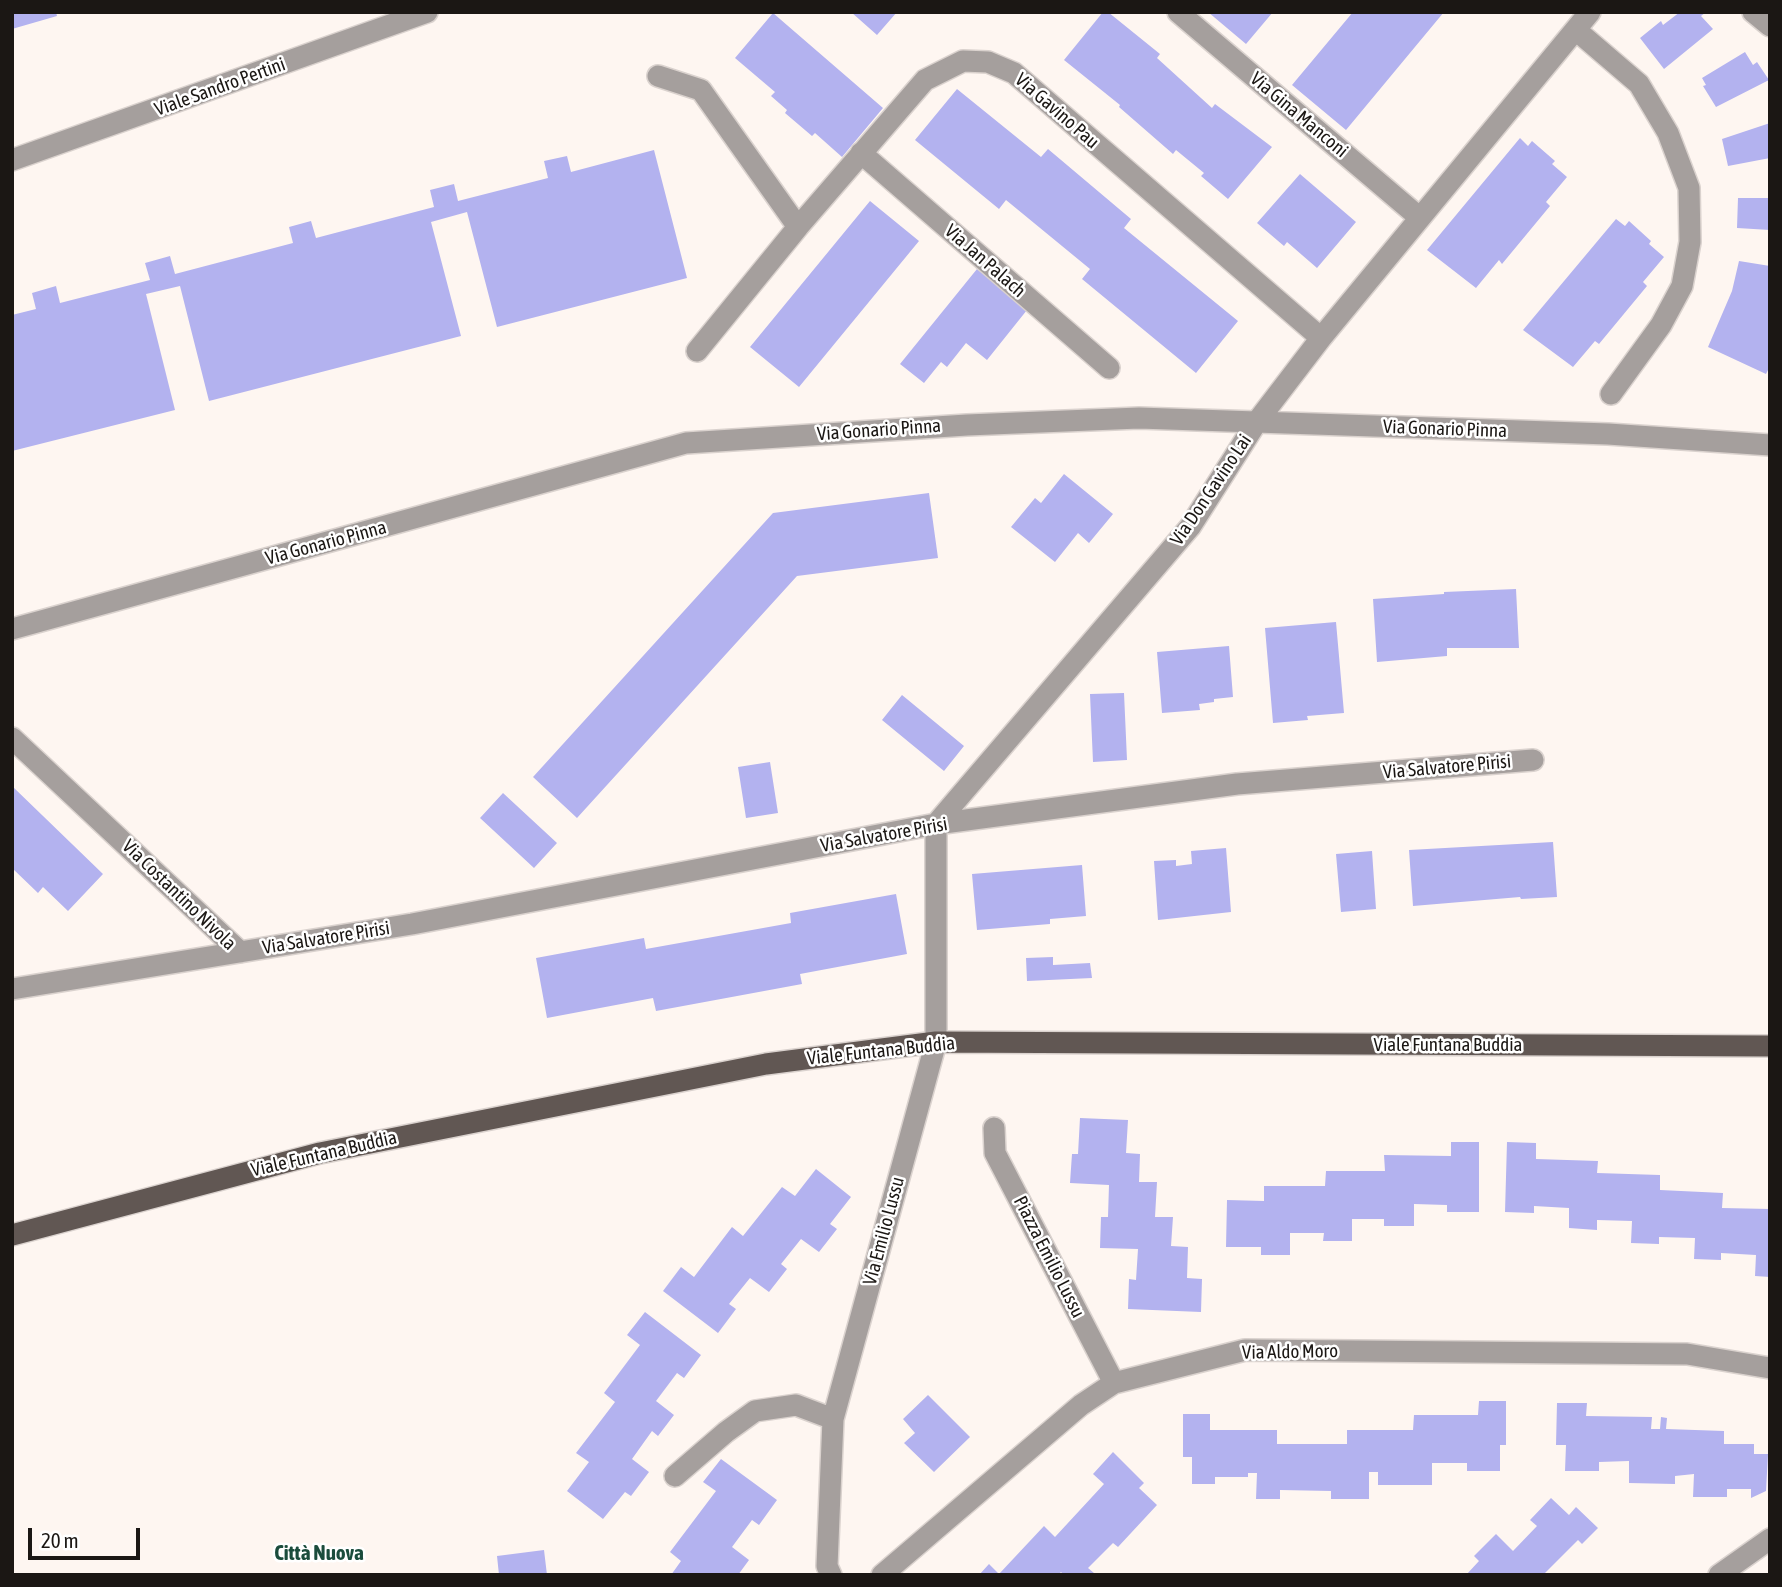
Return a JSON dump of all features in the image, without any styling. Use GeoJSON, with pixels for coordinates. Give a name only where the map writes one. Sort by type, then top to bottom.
{"type":"FeatureCollection","features":[{"type":"Feature","properties":{"kind":"main road","name":"Viale Funtana Buddia"},"geometry":{"type":"LineString","coordinates":[[12,1235],[320,1153],[766,1064],[936,1042],[1770,1046]]}},
{"type":"Feature","properties":{"kind":"street","name":"Viale Sandro Pertini"},"geometry":{"type":"LineString","coordinates":[[12,160],[427,12]]}},
{"type":"Feature","properties":{"kind":"street","name":"Via Gina Manconi"},"geometry":{"type":"LineString","coordinates":[[1178,12],[1420,218]]}},
{"type":"Feature","properties":{"kind":"street","name":"Via Don Gavino Lai"},"geometry":{"type":"LineString","coordinates":[[936,824],[1189,527],[1256,424],[1321,338],[1590,12]]}},
{"type":"Feature","properties":{"kind":"street"},"geometry":{"type":"LineString","coordinates":[[1753,12],[1770,26]]}},
{"type":"Feature","properties":{"kind":"street"},"geometry":{"type":"LineString","coordinates":[[1576,30],[1639,83],[1668,133],[1689,188],[1690,242],[1682,286],[1661,325],[1611,394]]}},
{"type":"Feature","properties":{"kind":"street","name":"Via Gavino Pau"},"geometry":{"type":"LineString","coordinates":[[697,351],[798,227],[925,80],[963,61],[988,62],[1014,73],[1321,338]]}},
{"type":"Feature","properties":{"kind":"street"},"geometry":{"type":"LineString","coordinates":[[658,76],[701,90],[798,227]]}},
{"type":"Feature","properties":{"kind":"street","name":"Via Jan Palach"},"geometry":{"type":"LineString","coordinates":[[861,153],[1109,368]]}},
{"type":"Feature","properties":{"kind":"street","name":"Via Gonario Pinna"},"geometry":{"type":"LineString","coordinates":[[12,629],[687,443],[967,425],[1113,419],[1608,434],[1770,445]]}},
{"type":"Feature","properties":{"kind":"street","name":"Via Costantino Nivola"},"geometry":{"type":"LineString","coordinates":[[12,738],[240,952]]}},
{"type":"Feature","properties":{"kind":"street","name":"Via Salvatore Pirisi"},"geometry":{"type":"LineString","coordinates":[[240,952],[412,924],[936,824],[1237,784],[1533,760]]}},
{"type":"Feature","properties":{"kind":"street"},"geometry":{"type":"LineString","coordinates":[[936,824],[936,1042]]}},
{"type":"Feature","properties":{"kind":"street","name":"Via Costantino Nivola"},"geometry":{"type":"LineString","coordinates":[[12,989],[240,952]]}},
{"type":"Feature","properties":{"kind":"street","name":"Via Emilio Lussu"},"geometry":{"type":"LineString","coordinates":[[833,1419],[936,1042]]}},
{"type":"Feature","properties":{"kind":"street","name":"Piazza Emilio Lussu"},"geometry":{"type":"LineString","coordinates":[[994,1128],[995,1153],[1114,1383]]}},
{"type":"Feature","properties":{"kind":"street","name":"Via Aldo Moro"},"geometry":{"type":"LineString","coordinates":[[882,1575],[1081,1405],[1114,1383],[1245,1350],[1687,1354],[1770,1368]]}},
{"type":"Feature","properties":{"kind":"street"},"geometry":{"type":"LineString","coordinates":[[675,1476],[755,1411],[796,1405],[833,1419],[827,1566],[831,1575]]}},
{"type":"Feature","properties":{"kind":"street"},"geometry":{"type":"LineString","coordinates":[[1719,1575],[1770,1539]]}},
{"type":"Feature","properties":{"kind":"building"},"geometry":{"type":"Polygon","coordinates":[[[12,12],[56,12],[57,16],[12,29],[12,12]]]}},
{"type":"Feature","properties":{"kind":"building"},"geometry":{"type":"Polygon","coordinates":[[[851,12],[897,12],[877,35],[851,12]]]}},
{"type":"Feature","properties":{"kind":"building"},"geometry":{"type":"Polygon","coordinates":[[[1103,12],[1108,12],[1160,54],[1157,58],[1212,108],[1215,104],[1272,147],[1228,199],[1201,176],[1204,173],[1176,150],[1173,154],[1119,107],[1120,105],[1064,60],[1103,12]]]}},
{"type":"Feature","properties":{"kind":"building"},"geometry":{"type":"Polygon","coordinates":[[[1208,12],[1273,12],[1246,44],[1208,12]]]}},
{"type":"Feature","properties":{"kind":"building"},"geometry":{"type":"Polygon","coordinates":[[[1353,12],[1444,12],[1346,130],[1292,85],[1353,12]]]}},
{"type":"Feature","properties":{"kind":"building"},"geometry":{"type":"Polygon","coordinates":[[[1680,12],[1706,12],[1701,16],[1713,29],[1664,69],[1640,38],[1661,21],[1663,25],[1680,12]]]}},
{"type":"Feature","properties":{"kind":"building"},"geometry":{"type":"Polygon","coordinates":[[[773,13],[883,108],[842,157],[815,133],[812,136],[785,113],[787,110],[771,96],[775,92],[735,58],[773,13]]]}},
{"type":"Feature","properties":{"kind":"building"},"geometry":{"type":"Polygon","coordinates":[[[1745,52],[1753,65],[1757,62],[1769,80],[1716,107],[1703,86],[1706,85],[1702,78],[1745,52]]]}},
{"type":"Feature","properties":{"kind":"building"},"geometry":{"type":"Polygon","coordinates":[[[957,89],[1041,157],[1048,149],[1131,219],[1124,228],[1238,321],[1196,373],[1082,279],[1090,269],[1006,200],[999,209],[915,140],[957,89]]]}},
{"type":"Feature","properties":{"kind":"building"},"geometry":{"type":"Polygon","coordinates":[[[1770,123],[1770,158],[1728,166],[1722,139],[1770,123]]]}},
{"type":"Feature","properties":{"kind":"building"},"geometry":{"type":"Polygon","coordinates":[[[1520,138],[1528,146],[1532,141],[1555,161],[1552,164],[1567,177],[1546,202],[1550,206],[1502,264],[1499,260],[1476,288],[1427,250],[1520,138]]]}},
{"type":"Feature","properties":{"kind":"building"},"geometry":{"type":"Polygon","coordinates":[[[654,150],[687,278],[497,327],[467,212],[431,222],[461,336],[209,401],[180,286],[146,294],[175,410],[12,451],[12,315],[36,309],[32,293],[56,286],[60,303],[150,280],[145,263],[170,256],[175,274],[293,243],[289,227],[311,221],[316,238],[434,207],[430,190],[454,184],[458,201],[548,178],[544,161],[567,156],[571,172],[654,150]]]}},
{"type":"Feature","properties":{"kind":"building"},"geometry":{"type":"Polygon","coordinates":[[[1300,174],[1356,222],[1317,268],[1287,242],[1284,246],[1257,223],[1300,174]]]}},
{"type":"Feature","properties":{"kind":"building"},"geometry":{"type":"Polygon","coordinates":[[[1738,198],[1770,198],[1770,230],[1737,228],[1738,198]]]}},
{"type":"Feature","properties":{"kind":"building"},"geometry":{"type":"Polygon","coordinates":[[[870,201],[919,241],[799,387],[750,347],[870,201]]]}},
{"type":"Feature","properties":{"kind":"building"},"geometry":{"type":"Polygon","coordinates":[[[1616,219],[1625,226],[1629,221],[1664,257],[1643,282],[1647,286],[1599,344],[1595,341],[1573,367],[1523,330],[1616,219]]]}},
{"type":"Feature","properties":{"kind":"building"},"geometry":{"type":"Polygon","coordinates":[[[1739,261],[1770,266],[1770,366],[1766,374],[1708,347],[1732,291],[1739,261]]]}},
{"type":"Feature","properties":{"kind":"building"},"geometry":{"type":"Polygon","coordinates":[[[977,269],[1027,310],[987,360],[966,343],[947,367],[941,362],[924,383],[900,364],[977,269]]]}},
{"type":"Feature","properties":{"kind":"building"},"geometry":{"type":"Polygon","coordinates":[[[1064,474],[1113,514],[1089,543],[1078,533],[1055,562],[1011,527],[1035,498],[1041,503],[1064,474]]]}},
{"type":"Feature","properties":{"kind":"building"},"geometry":{"type":"Polygon","coordinates":[[[929,493],[938,558],[797,576],[577,818],[533,777],[773,513],[929,493]]]}},
{"type":"Feature","properties":{"kind":"building"},"geometry":{"type":"Polygon","coordinates":[[[1516,589],[1519,648],[1447,648],[1447,656],[1377,662],[1373,599],[1516,589]]]}},
{"type":"Feature","properties":{"kind":"building"},"geometry":{"type":"Polygon","coordinates":[[[1336,622],[1344,713],[1307,716],[1308,720],[1273,723],[1265,628],[1336,622]]]}},
{"type":"Feature","properties":{"kind":"building"},"geometry":{"type":"Polygon","coordinates":[[[1229,646],[1233,697],[1199,704],[1200,710],[1162,713],[1157,652],[1229,646]]]}},
{"type":"Feature","properties":{"kind":"building"},"geometry":{"type":"Polygon","coordinates":[[[1124,693],[1127,760],[1093,762],[1090,694],[1124,693]]]}},
{"type":"Feature","properties":{"kind":"building"},"geometry":{"type":"Polygon","coordinates":[[[902,695],[964,746],[944,771],[882,720],[902,695]]]}},
{"type":"Feature","properties":{"kind":"building"},"geometry":{"type":"Polygon","coordinates":[[[770,762],[778,813],[746,818],[738,767],[770,762]]]}},
{"type":"Feature","properties":{"kind":"building"},"geometry":{"type":"Polygon","coordinates":[[[12,786],[103,874],[68,911],[43,887],[38,893],[12,868],[12,786]]]}},
{"type":"Feature","properties":{"kind":"building"},"geometry":{"type":"Polygon","coordinates":[[[503,793],[557,843],[534,868],[480,818],[503,793]]]}},
{"type":"Feature","properties":{"kind":"building"},"geometry":{"type":"Polygon","coordinates":[[[1553,842],[1557,897],[1520,897],[1413,906],[1409,850],[1553,842]]]}},
{"type":"Feature","properties":{"kind":"building"},"geometry":{"type":"Polygon","coordinates":[[[1226,848],[1231,912],[1158,920],[1154,861],[1176,860],[1176,866],[1192,864],[1191,851],[1226,848]]]}},
{"type":"Feature","properties":{"kind":"building"},"geometry":{"type":"Polygon","coordinates":[[[1372,851],[1376,909],[1341,912],[1336,854],[1372,851]]]}},
{"type":"Feature","properties":{"kind":"building"},"geometry":{"type":"Polygon","coordinates":[[[1082,865],[1086,916],[1050,919],[1050,924],[977,930],[972,874],[1082,865]]]}},
{"type":"Feature","properties":{"kind":"building"},"geometry":{"type":"Polygon","coordinates":[[[896,894],[907,954],[800,974],[802,984],[656,1011],[653,998],[547,1018],[536,958],[644,938],[646,949],[791,923],[790,913],[896,894]]]}},
{"type":"Feature","properties":{"kind":"building"},"geometry":{"type":"Polygon","coordinates":[[[1053,957],[1053,965],[1090,963],[1092,978],[1027,981],[1026,958],[1053,957]]]}},
{"type":"Feature","properties":{"kind":"building"},"geometry":{"type":"Polygon","coordinates":[[[1080,1118],[1128,1120],[1126,1153],[1140,1154],[1139,1182],[1157,1182],[1155,1217],[1173,1217],[1171,1246],[1188,1247],[1187,1278],[1202,1279],[1201,1312],[1128,1309],[1129,1279],[1136,1280],[1138,1249],[1100,1248],[1101,1217],[1108,1217],[1109,1185],[1070,1183],[1072,1154],[1078,1154],[1080,1118]]]}},
{"type":"Feature","properties":{"kind":"building"},"geometry":{"type":"Polygon","coordinates":[[[1451,1142],[1479,1142],[1479,1212],[1447,1212],[1447,1205],[1414,1204],[1414,1226],[1384,1226],[1384,1219],[1352,1219],[1352,1241],[1323,1241],[1324,1233],[1290,1233],[1290,1255],[1261,1255],[1261,1247],[1226,1247],[1227,1200],[1264,1201],[1264,1186],[1325,1186],[1326,1171],[1385,1171],[1384,1155],[1451,1156],[1451,1142]]]}},
{"type":"Feature","properties":{"kind":"building"},"geometry":{"type":"Polygon","coordinates":[[[1507,1142],[1536,1143],[1536,1159],[1598,1161],[1597,1173],[1660,1175],[1660,1190],[1723,1193],[1722,1208],[1770,1209],[1770,1277],[1755,1276],[1756,1255],[1721,1253],[1721,1260],[1694,1259],[1695,1238],[1659,1237],[1659,1244],[1631,1243],[1632,1221],[1597,1220],[1597,1230],[1569,1228],[1569,1208],[1534,1206],[1534,1213],[1505,1212],[1507,1142]]]}},
{"type":"Feature","properties":{"kind":"building"},"geometry":{"type":"Polygon","coordinates":[[[816,1169],[851,1197],[830,1224],[837,1229],[819,1252],[801,1239],[781,1264],[787,1269],[769,1292],[750,1278],[729,1304],[736,1309],[718,1333],[663,1291],[681,1267],[694,1277],[732,1227],[743,1236],[782,1187],[795,1196],[816,1169]]]}},
{"type":"Feature","properties":{"kind":"building"},"geometry":{"type":"Polygon","coordinates":[[[645,1312],[701,1355],[684,1378],[677,1373],[656,1401],[674,1415],[658,1436],[652,1431],[632,1459],[649,1472],[631,1496],[625,1492],[603,1519],[567,1491],[589,1462],[576,1453],[615,1402],[604,1393],[640,1345],[627,1335],[645,1312]]]}},
{"type":"Feature","properties":{"kind":"building"},"geometry":{"type":"Polygon","coordinates":[[[928,1395],[970,1437],[934,1472],[904,1443],[915,1433],[903,1419],[928,1395]]]}},
{"type":"Feature","properties":{"kind":"building"},"geometry":{"type":"Polygon","coordinates":[[[1479,1401],[1506,1401],[1506,1445],[1500,1445],[1500,1471],[1467,1471],[1467,1463],[1432,1463],[1432,1485],[1378,1485],[1378,1472],[1369,1472],[1369,1499],[1331,1499],[1331,1491],[1280,1490],[1280,1499],[1256,1499],[1257,1473],[1248,1473],[1248,1477],[1215,1477],[1215,1484],[1192,1484],[1192,1457],[1183,1457],[1183,1414],[1210,1414],[1210,1430],[1277,1430],[1277,1444],[1347,1444],[1347,1430],[1413,1430],[1414,1415],[1478,1415],[1479,1401]]]}},
{"type":"Feature","properties":{"kind":"building"},"geometry":{"type":"Polygon","coordinates":[[[1557,1403],[1587,1403],[1586,1416],[1652,1417],[1651,1429],[1660,1429],[1661,1417],[1667,1418],[1666,1429],[1724,1431],[1724,1444],[1754,1444],[1754,1454],[1768,1454],[1766,1491],[1751,1498],[1751,1489],[1727,1489],[1727,1497],[1693,1497],[1694,1474],[1675,1476],[1675,1484],[1629,1483],[1629,1461],[1599,1462],[1599,1471],[1565,1471],[1566,1445],[1556,1445],[1557,1403]]]}},
{"type":"Feature","properties":{"kind":"building"},"geometry":{"type":"Polygon","coordinates":[[[1113,1452],[1144,1483],[1139,1488],[1157,1505],[1118,1547],[1113,1543],[1088,1568],[1093,1575],[1064,1575],[1061,1572],[1058,1575],[979,1575],[989,1564],[999,1574],[1044,1526],[1055,1537],[1104,1484],[1093,1474],[1113,1452]]]}},
{"type":"Feature","properties":{"kind":"building"},"geometry":{"type":"Polygon","coordinates":[[[721,1459],[777,1500],[759,1525],[752,1520],[732,1547],[749,1560],[738,1575],[671,1575],[681,1561],[670,1552],[716,1491],[703,1482],[721,1459]]]}},
{"type":"Feature","properties":{"kind":"building"},"geometry":{"type":"Polygon","coordinates":[[[1551,1498],[1569,1515],[1576,1507],[1598,1528],[1582,1544],[1578,1540],[1543,1575],[1466,1575],[1479,1561],[1474,1556],[1496,1534],[1513,1551],[1537,1526],[1530,1520],[1551,1498]]]}},
{"type":"Feature","properties":{"kind":"building"},"geometry":{"type":"Polygon","coordinates":[[[544,1550],[547,1575],[499,1575],[497,1556],[544,1550]]]}},
{"type":"Feature","properties":{"kind":"district","name":"Città Nuova"},"geometry":{"type":"Point","coordinates":[319,1553]}}]}
